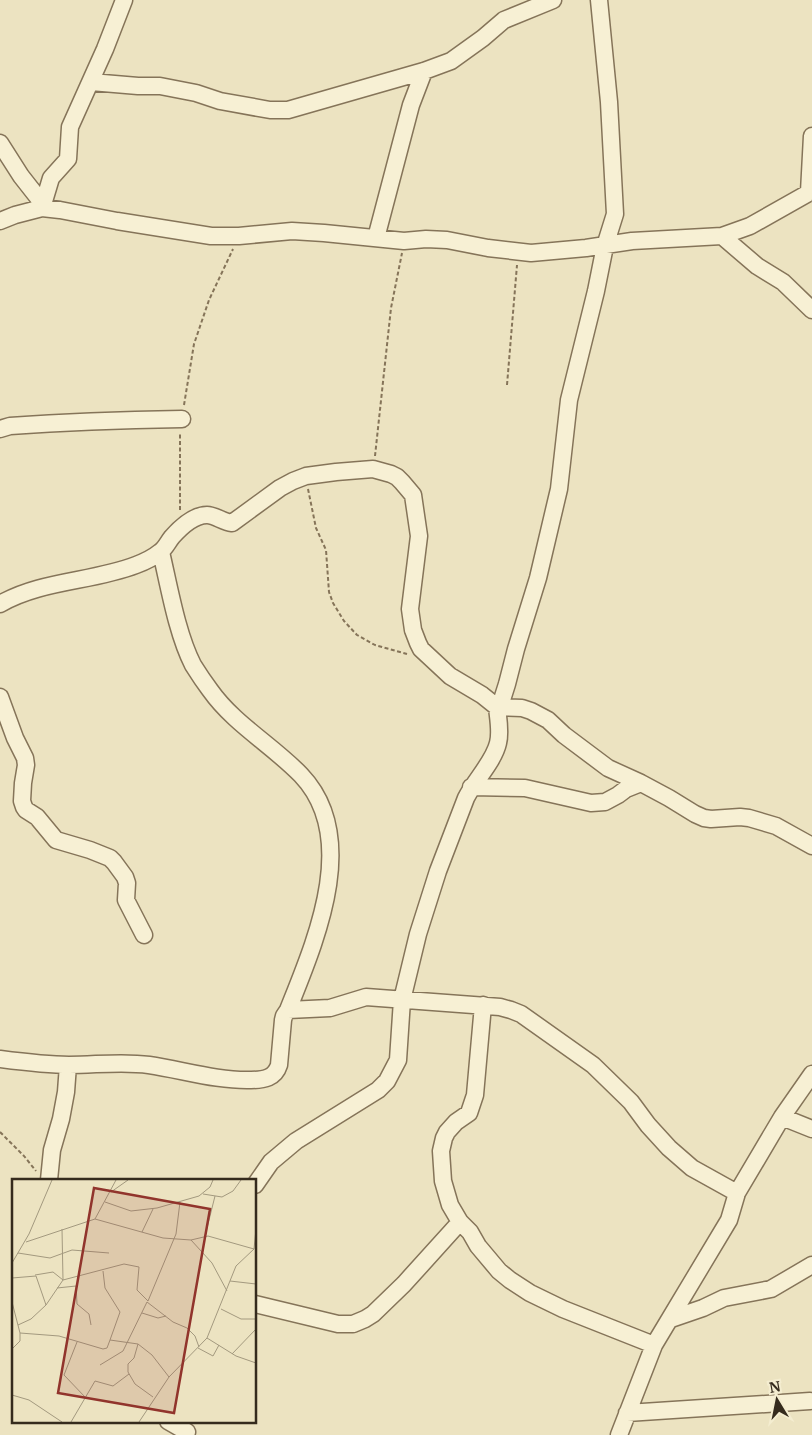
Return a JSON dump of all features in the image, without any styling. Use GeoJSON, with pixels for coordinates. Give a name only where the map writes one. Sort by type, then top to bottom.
{"type":"FeatureCollection","features":[{"type":"Feature","properties":{"kind":"street"},"geometry":{"type":"LineString","coordinates":[[91,82],[160,86],[220,101],[277,111],[299,108],[424,71],[450,61],[483,38],[504,20],[553,0]]}},
{"type":"Feature","properties":{"kind":"street"},"geometry":{"type":"LineString","coordinates":[[256,1184],[271,1162],[283,1151],[378,1090],[387,1081],[398,1060],[402,1000],[418,934],[433,886],[471,787],[488,763],[499,742],[497,707],[501,703],[507,684],[543,560],[559,489],[569,400],[605,246],[615,214],[609,102],[599,0]]}},
{"type":"Feature","properties":{"kind":"street"},"geometry":{"type":"LineString","coordinates":[[42,206],[51,178],[68,159],[70,127],[127,3]]}},
{"type":"Feature","properties":{"kind":"street"},"geometry":{"type":"LineString","coordinates":[[376,238],[412,105],[424,71]]}},
{"type":"Feature","properties":{"kind":"street"},"geometry":{"type":"LineString","coordinates":[[0,221],[42,206],[117,221],[211,236],[239,236],[292,231],[404,241],[447,240],[518,252],[546,252],[641,240],[722,236],[750,226],[810,191],[812,136]]}},
{"type":"Feature","properties":{"kind":"street"},"geometry":{"type":"LineString","coordinates":[[0,143],[42,206]]}},
{"type":"Feature","properties":{"kind":"street"},"geometry":{"type":"LineString","coordinates":[[722,236],[757,266],[783,282],[812,310]]}},
{"type":"Feature","properties":{"kind":"street"},"geometry":{"type":"LineString","coordinates":[[0,429],[10,426],[182,418]]}},
{"type":"Feature","properties":{"kind":"street"},"geometry":{"type":"LineString","coordinates":[[0,604],[26,592],[54,584],[111,573],[138,565],[161,552],[180,530],[192,520],[204,515],[210,515],[232,523],[280,488],[306,476],[373,469],[391,474],[402,482],[413,495],[419,536],[410,609],[413,630],[421,649],[450,676],[482,695],[497,707],[522,708],[548,720],[564,735],[608,768],[641,783],[695,814],[704,818],[749,818],[776,826],[812,846]]}},
{"type":"Feature","properties":{"kind":"street"},"geometry":{"type":"LineString","coordinates":[[0,1060],[68,1065],[125,1063],[149,1065],[208,1076],[251,1080],[265,1079],[272,1076],[277,1072],[279,1066],[284,1016],[288,1010],[318,930],[326,890],[331,859],[327,826],[315,791],[280,755],[230,714],[210,691],[197,671],[183,638],[161,552]]}},
{"type":"Feature","properties":{"kind":"street"},"geometry":{"type":"LineString","coordinates":[[0,697],[15,738],[25,758],[22,801],[24,807],[37,818],[52,838],[90,850],[110,858],[114,862],[125,877],[127,883],[126,900],[144,935]]}},
{"type":"Feature","properties":{"kind":"street"},"geometry":{"type":"LineString","coordinates":[[471,787],[525,788],[590,803],[605,802],[626,789],[641,783]]}},
{"type":"Feature","properties":{"kind":"street"},"geometry":{"type":"LineString","coordinates":[[288,1010],[330,1008],[366,997],[483,1005],[511,1010],[521,1014],[593,1065],[631,1102],[648,1125],[669,1148],[692,1168],[737,1193]]}},
{"type":"Feature","properties":{"kind":"street"},"geometry":{"type":"LineString","coordinates":[[483,1005],[475,1095],[472,1106],[469,1113],[456,1122],[447,1132],[441,1152],[443,1181],[450,1205],[478,1246],[499,1271],[510,1280],[530,1293],[563,1309],[654,1345]]}},
{"type":"Feature","properties":{"kind":"street"},"geometry":{"type":"LineString","coordinates":[[44,1177],[61,1119],[68,1065]]}},
{"type":"Feature","properties":{"kind":"street"},"geometry":{"type":"LineString","coordinates":[[619,1435],[654,1345],[728,1220],[737,1193],[782,1117],[812,1074]]}},
{"type":"Feature","properties":{"kind":"street"},"geometry":{"type":"LineString","coordinates":[[782,1117],[812,1129]]}},
{"type":"Feature","properties":{"kind":"street"},"geometry":{"type":"LineString","coordinates":[[256,1304],[338,1324],[353,1324],[365,1320],[404,1284],[460,1222]]}},
{"type":"Feature","properties":{"kind":"street"},"geometry":{"type":"LineString","coordinates":[[671,1318],[703,1308],[724,1298],[771,1289],[812,1266]]}},
{"type":"Feature","properties":{"kind":"street"},"geometry":{"type":"LineString","coordinates":[[627,1413],[810,1400]]}},
{"type":"Feature","properties":{"kind":"street"},"geometry":{"type":"LineString","coordinates":[[170,1422],[188,1430]]}},
{"type":"Feature","properties":{"kind":"path"},"geometry":{"type":"LineString","coordinates":[[180,530],[180,435],[194,344],[210,300],[239,236]]}},
{"type":"Feature","properties":{"kind":"path"},"geometry":{"type":"LineString","coordinates":[[373,469],[391,308],[404,241]]}},
{"type":"Feature","properties":{"kind":"path"},"geometry":{"type":"LineString","coordinates":[[507,385],[518,252]]}},
{"type":"Feature","properties":{"kind":"path"},"geometry":{"type":"LineString","coordinates":[[306,476],[316,528],[326,550],[329,592],[333,603],[344,621],[357,635],[375,645],[410,655]]}},
{"type":"Feature","properties":{"kind":"path"},"geometry":{"type":"LineString","coordinates":[[0,1132],[44,1177]]}}]}
